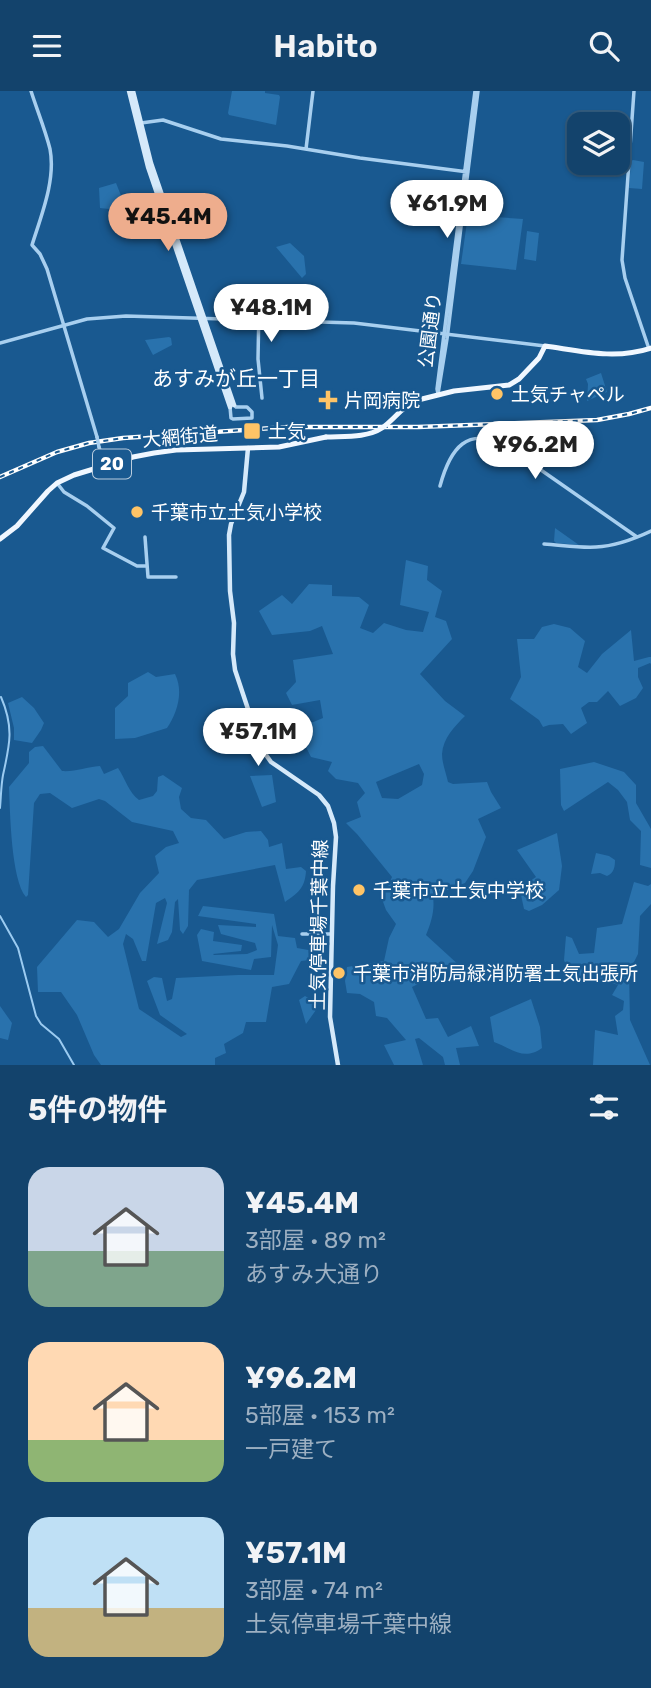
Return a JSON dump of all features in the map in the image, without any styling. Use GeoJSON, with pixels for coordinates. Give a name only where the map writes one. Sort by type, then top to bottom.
{"type":"FeatureCollection","features":[{"type":"Feature","properties":{"kind":"main road"},"geometry":{"type":"LineString","coordinates":[[131,91],[151,163],[232,406]]}},
{"type":"Feature","properties":{"kind":"main road"},"geometry":{"type":"LineString","coordinates":[[131,91],[148,167],[202,318]]}},
{"type":"Feature","properties":{"kind":"main road"},"geometry":{"type":"LineString","coordinates":[[545,347],[613,355],[631,354],[650,348]]}},
{"type":"Feature","properties":{"kind":"main road","name":"大網街道"},"geometry":{"type":"LineString","coordinates":[[0,539],[17,526],[57,483],[74,475],[154,453],[279,447],[326,437],[365,434],[382,428],[407,405],[418,400],[438,394],[509,385],[540,358],[545,347]]}},
{"type":"Feature","properties":{"kind":"main road","name":"土気停車場千葉中線"},"geometry":{"type":"LineString","coordinates":[[248,449],[244,492],[229,535],[234,663],[257,737],[267,758],[275,766],[313,789],[331,812],[336,837],[330,1017],[338,1065]]}},
{"type":"Feature","properties":{"kind":"street"},"geometry":{"type":"LineString","coordinates":[[31,91],[50,150],[51,163],[48,188],[32,245],[45,262],[105,466]]}},
{"type":"Feature","properties":{"kind":"street"},"geometry":{"type":"LineString","coordinates":[[306,149],[313,91]]}},
{"type":"Feature","properties":{"kind":"street","name":"公園通り"},"geometry":{"type":"LineString","coordinates":[[438,394],[476,91]]}},
{"type":"Feature","properties":{"kind":"street"},"geometry":{"type":"LineString","coordinates":[[634,91],[622,260],[625,278],[650,348]]}},
{"type":"Feature","properties":{"kind":"street"},"geometry":{"type":"LineString","coordinates":[[141,123],[163,120],[221,139],[466,172]]}},
{"type":"Feature","properties":{"kind":"street"},"geometry":{"type":"LineString","coordinates":[[255,301],[259,306],[260,319],[258,359],[262,398]]}},
{"type":"Feature","properties":{"kind":"street"},"geometry":{"type":"LineString","coordinates":[[0,343],[101,317],[354,323],[545,347]]}},
{"type":"Feature","properties":{"kind":"street"},"geometry":{"type":"LineString","coordinates":[[232,406],[247,407],[252,412],[251,418],[230,418],[232,406]]}},
{"type":"Feature","properties":{"kind":"street"},"geometry":{"type":"LineString","coordinates":[[440,486],[446,465],[460,446],[480,439],[495,441],[508,447],[637,537]]}},
{"type":"Feature","properties":{"kind":"street"},"geometry":{"type":"LineString","coordinates":[[57,483],[64,492],[114,528],[103,548],[137,566],[147,566]]}},
{"type":"Feature","properties":{"kind":"street"},"geometry":{"type":"LineString","coordinates":[[544,544],[595,547],[616,544],[651,531]]}},
{"type":"Feature","properties":{"kind":"street"},"geometry":{"type":"LineString","coordinates":[[145,537],[148,577],[176,577]]}},
{"type":"Feature","properties":{"kind":"street"},"geometry":{"type":"LineString","coordinates":[[302,934],[331,934]]}},
{"type":"Feature","properties":{"kind":"shaded area"},"geometry":{"type":"Polygon","coordinates":[[[232,91],[265,91],[279,95],[276,125],[229,115],[232,91]]]}},
{"type":"Feature","properties":{"kind":"shaded area"},"geometry":{"type":"Polygon","coordinates":[[[631,161],[644,162],[642,189],[629,188],[631,161]]]}},
{"type":"Feature","properties":{"kind":"shaded area"},"geometry":{"type":"Polygon","coordinates":[[[116,183],[124,203],[109,209],[100,208],[99,188],[116,183]]]}},
{"type":"Feature","properties":{"kind":"shaded area"},"geometry":{"type":"Polygon","coordinates":[[[468,215],[523,219],[516,270],[461,264],[468,215]]]}},
{"type":"Feature","properties":{"kind":"shaded area"},"geometry":{"type":"Polygon","coordinates":[[[527,231],[539,233],[536,261],[524,259],[527,231]]]}},
{"type":"Feature","properties":{"kind":"shaded area"},"geometry":{"type":"Polygon","coordinates":[[[290,243],[304,256],[306,274],[302,278],[276,247],[290,243]]]}},
{"type":"Feature","properties":{"kind":"shaded area"},"geometry":{"type":"Polygon","coordinates":[[[169,337],[172,345],[153,355],[145,340],[169,337]]]}},
{"type":"Feature","properties":{"kind":"shaded area"},"geometry":{"type":"Polygon","coordinates":[[[601,373],[607,392],[587,401],[586,379],[601,373]]]}},
{"type":"Feature","properties":{"kind":"shaded area"},"geometry":{"type":"Polygon","coordinates":[[[533,437],[522,454],[500,441],[501,438],[533,437]]]}},
{"type":"Feature","properties":{"kind":"shaded area"},"geometry":{"type":"Polygon","coordinates":[[[555,528],[579,545],[556,543],[555,528]]]}},
{"type":"Feature","properties":{"kind":"shaded area"},"geometry":{"type":"Polygon","coordinates":[[[406,560],[428,566],[427,580],[442,591],[435,617],[446,621],[452,639],[420,674],[445,701],[465,716],[450,733],[443,748],[448,782],[487,782],[501,808],[478,819],[486,837],[473,871],[465,883],[433,897],[432,916],[426,935],[461,967],[412,987],[426,1019],[438,1018],[448,1037],[471,1026],[479,1046],[456,1048],[460,1065],[445,1065],[443,1057],[419,1038],[415,1039],[423,1065],[394,1065],[384,1045],[406,1040],[387,1018],[376,1016],[374,1002],[360,994],[347,993],[347,967],[384,961],[389,938],[396,924],[382,899],[392,877],[346,823],[361,817],[357,802],[365,793],[358,783],[336,779],[328,771],[332,762],[311,757],[305,745],[294,743],[292,731],[323,718],[320,700],[292,705],[286,693],[296,682],[293,660],[333,654],[322,626],[310,631],[272,635],[259,611],[282,595],[292,604],[309,584],[332,585],[332,596],[359,597],[369,605],[360,628],[373,633],[384,623],[423,632],[429,612],[400,605],[406,560]],[[419,764],[376,782],[382,798],[398,799],[422,785],[424,774],[419,764]]]}},
{"type":"Feature","properties":{"kind":"shaded area"},"geometry":{"type":"Polygon","coordinates":[[[554,624],[570,628],[585,641],[578,667],[587,673],[602,654],[631,630],[634,661],[651,657],[651,664],[638,668],[638,677],[643,688],[636,698],[620,706],[608,691],[597,702],[589,702],[581,708],[587,723],[571,734],[563,724],[543,727],[539,720],[510,699],[521,677],[517,639],[534,639],[542,627],[554,624]]]}},
{"type":"Feature","properties":{"kind":"shaded area"},"geometry":{"type":"Polygon","coordinates":[[[148,672],[156,677],[175,674],[179,695],[174,716],[167,728],[135,738],[115,739],[115,708],[128,696],[128,683],[148,672]]]}},
{"type":"Feature","properties":{"kind":"shaded area"},"geometry":{"type":"Polygon","coordinates":[[[22,697],[44,723],[32,743],[14,740],[8,703],[22,697]]]}},
{"type":"Feature","properties":{"kind":"shaded area"},"geometry":{"type":"Polygon","coordinates":[[[43,746],[62,771],[100,766],[104,774],[118,768],[139,800],[153,796],[157,791],[158,777],[163,775],[182,788],[179,797],[181,809],[191,818],[206,820],[224,839],[246,832],[261,831],[268,840],[269,847],[282,843],[286,869],[301,867],[306,871],[300,890],[285,902],[275,865],[197,880],[189,890],[188,926],[183,934],[180,930],[178,899],[175,902],[172,932],[168,940],[157,944],[167,903],[165,898],[156,903],[146,961],[142,961],[133,939],[126,934],[123,944],[139,1009],[181,1037],[187,1034],[160,1015],[147,981],[154,977],[162,978],[167,1001],[172,999],[176,978],[274,975],[278,945],[272,925],[271,957],[254,959],[251,970],[202,961],[197,935],[201,929],[214,932],[213,941],[242,945],[241,951],[214,955],[247,954],[257,950],[255,943],[221,934],[218,925],[256,927],[256,924],[198,916],[203,906],[274,914],[278,936],[295,938],[297,948],[314,951],[317,959],[301,961],[289,984],[272,987],[266,1022],[246,1022],[243,1033],[224,1044],[226,1053],[215,1058],[215,1065],[101,1065],[77,1015],[61,992],[38,992],[37,967],[77,920],[94,922],[108,937],[119,929],[140,893],[159,873],[155,856],[166,847],[179,843],[173,831],[132,822],[105,801],[99,799],[72,808],[50,793],[40,794],[34,803],[26,897],[14,861],[9,787],[29,763],[29,752],[35,747],[43,746]]]}},
{"type":"Feature","properties":{"kind":"shaded area"},"geometry":{"type":"Polygon","coordinates":[[[594,762],[624,772],[636,785],[636,803],[651,829],[651,868],[640,865],[641,831],[630,820],[627,802],[608,782],[564,811],[561,805],[560,769],[594,762]]]}},
{"type":"Feature","properties":{"kind":"shaded area"},"geometry":{"type":"Polygon","coordinates":[[[272,775],[276,802],[262,807],[250,776],[272,775]]]}},
{"type":"Feature","properties":{"kind":"shaded area"},"geometry":{"type":"Polygon","coordinates":[[[557,833],[562,866],[559,890],[542,905],[529,911],[524,909],[518,889],[536,877],[517,850],[557,833]]]}},
{"type":"Feature","properties":{"kind":"shaded area"},"geometry":{"type":"Polygon","coordinates":[[[596,853],[615,860],[614,869],[609,875],[591,874],[596,853]]]}},
{"type":"Feature","properties":{"kind":"shaded area"},"geometry":{"type":"Polygon","coordinates":[[[634,882],[648,886],[651,884],[651,904],[640,916],[638,954],[629,972],[630,1020],[650,1065],[593,1065],[595,1030],[618,1035],[615,1016],[623,1010],[624,1001],[612,995],[618,985],[595,980],[572,981],[564,960],[566,936],[572,938],[579,954],[594,953],[597,928],[622,924],[634,882]]]}},
{"type":"Feature","properties":{"kind":"shaded area"},"geometry":{"type":"Polygon","coordinates":[[[305,996],[317,1003],[316,1010],[306,1024],[299,1000],[305,996]]]}},
{"type":"Feature","properties":{"kind":"shaded area"},"geometry":{"type":"Polygon","coordinates":[[[531,999],[540,1027],[542,1048],[524,1054],[494,1042],[490,1017],[531,999]]]}},
{"type":"Feature","properties":{"kind":"shaded area"},"geometry":{"type":"Polygon","coordinates":[[[0,1006],[12,1023],[8,1040],[0,1038],[0,1006]]]}},
{"type":"Feature","properties":{"kind":"waterway"},"geometry":{"type":"LineString","coordinates":[[0,808],[10,736],[8,717],[1,697]]}},
{"type":"Feature","properties":{"kind":"waterway"},"geometry":{"type":"LineString","coordinates":[[0,916],[18,948],[36,1016],[41,1024],[59,1039],[74,1065]]}},
{"type":"Feature","properties":{"kind":"railway"},"geometry":{"type":"LineString","coordinates":[[0,477],[57,452],[89,443],[123,438],[288,427],[418,427],[597,420],[651,408]]}},
{"type":"Feature","properties":{"kind":"place","name":"土気チャペル"},"geometry":{"type":"Point","coordinates":[497,394]}},
{"type":"Feature","properties":{"kind":"place","name":"片岡病院"},"geometry":{"type":"Point","coordinates":[328,400]}},
{"type":"Feature","properties":{"kind":"place","name":"土気"},"geometry":{"type":"Point","coordinates":[252,431]}},
{"type":"Feature","properties":{"kind":"place","name":"千葉市立土気小学校"},"geometry":{"type":"Point","coordinates":[137,512]}},
{"type":"Feature","properties":{"kind":"place","name":"千葉市立土気中学校"},"geometry":{"type":"Point","coordinates":[359,890]}},
{"type":"Feature","properties":{"kind":"place","name":"千葉市消防局緑消防署土気出張所"},"geometry":{"type":"Point","coordinates":[339,973]}},
{"type":"Feature","properties":{"kind":"district","name":"あすみが丘一丁目"},"geometry":{"type":"Point","coordinates":[236,378]}}]}
